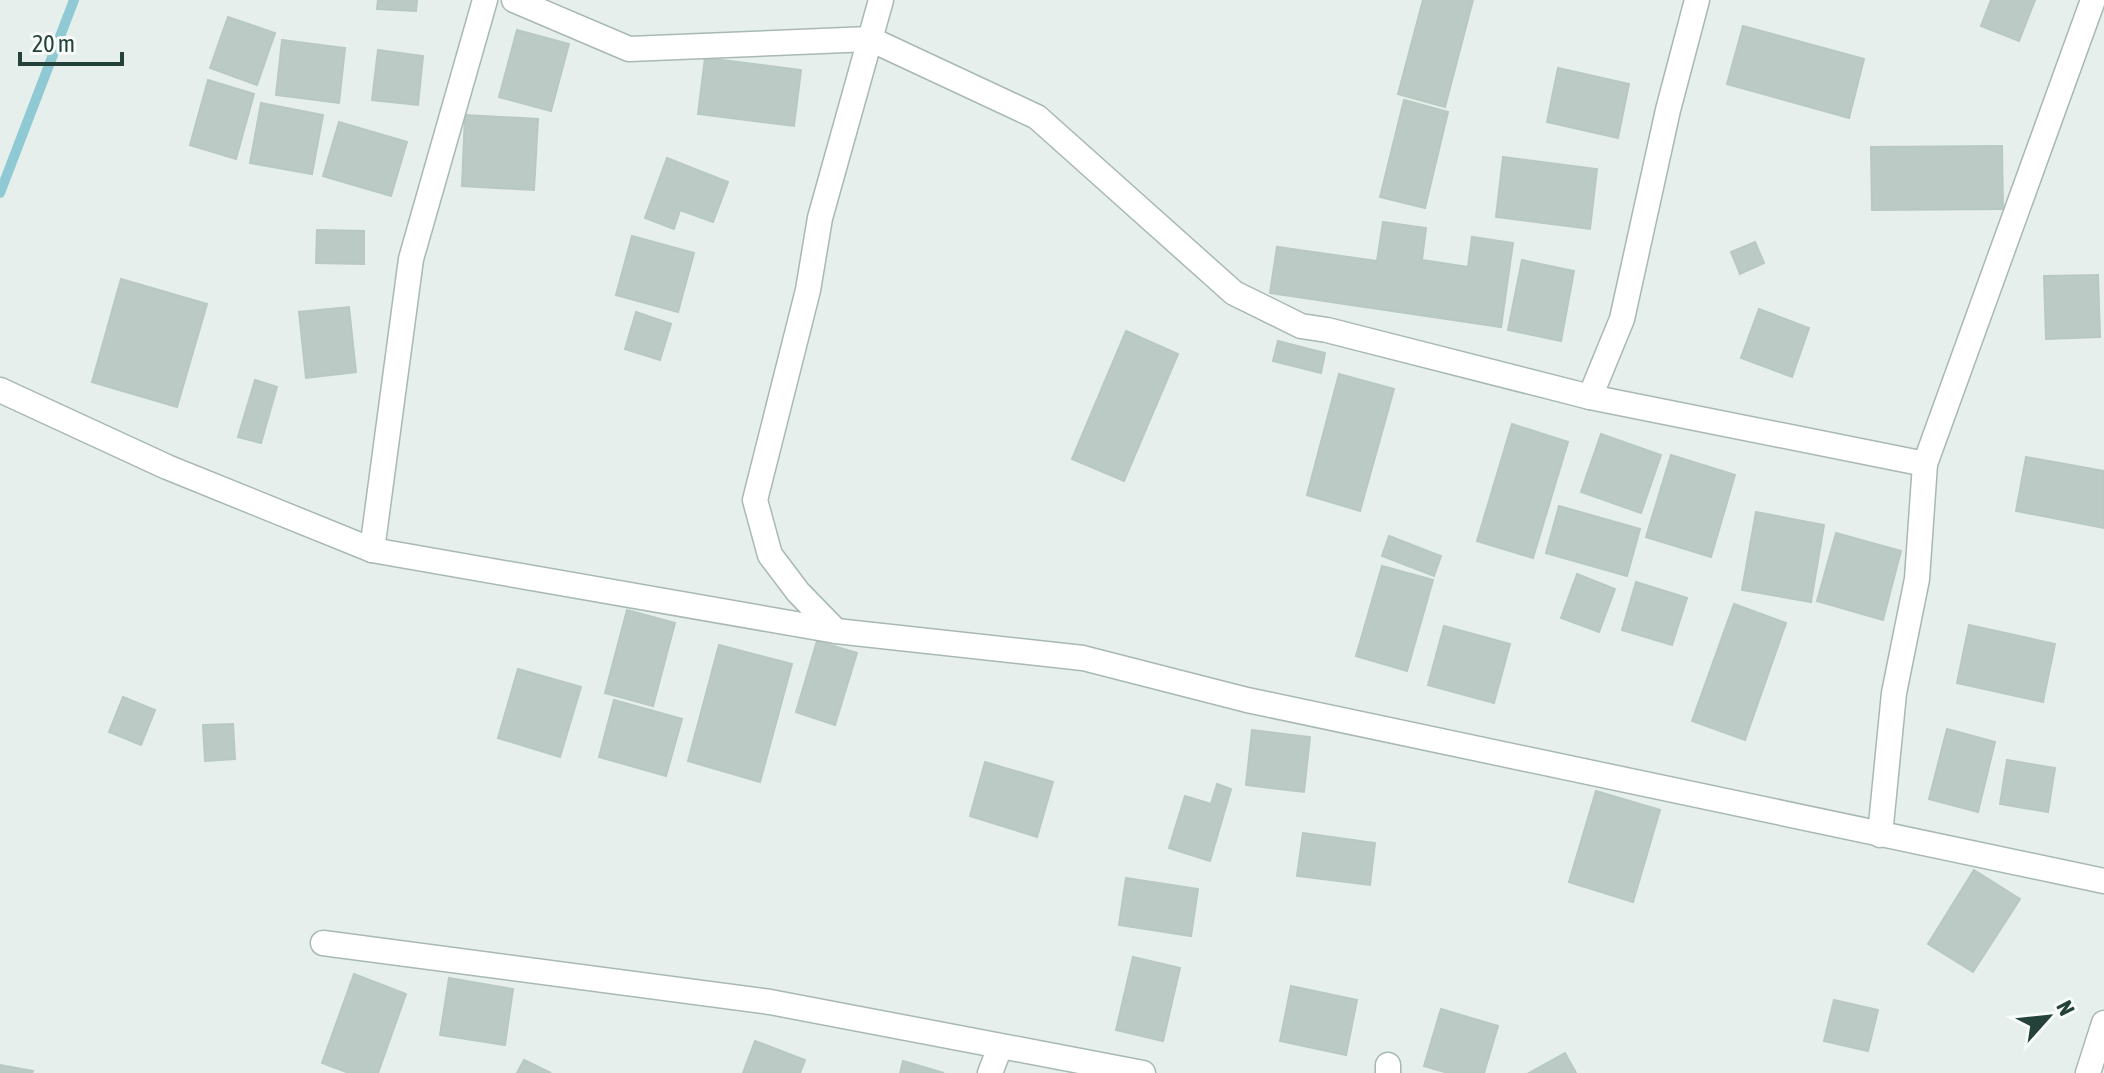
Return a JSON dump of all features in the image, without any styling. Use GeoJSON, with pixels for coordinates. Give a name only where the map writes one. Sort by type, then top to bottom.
{"type":"FeatureCollection","features":[{"type":"Feature","properties":{"kind":"street"},"geometry":{"type":"LineString","coordinates":[[372,550],[411,259],[485,0]]}},
{"type":"Feature","properties":{"kind":"street"},"geometry":{"type":"LineString","coordinates":[[514,0],[629,49],[870,39],[1037,117],[1234,293],[1301,326],[1590,397],[1925,464]]}},
{"type":"Feature","properties":{"kind":"street"},"geometry":{"type":"LineString","coordinates":[[836,631],[798,592],[770,555],[755,500],[808,290],[820,218],[881,0]]}},
{"type":"Feature","properties":{"kind":"street"},"geometry":{"type":"LineString","coordinates":[[1590,397],[1622,319],[1668,110],[1697,0]]}},
{"type":"Feature","properties":{"kind":"street"},"geometry":{"type":"LineString","coordinates":[[1880,835],[1894,693],[1917,579],[1925,464],[2093,0]]}},
{"type":"Feature","properties":{"kind":"street"},"geometry":{"type":"LineString","coordinates":[[0,390],[167,467],[372,550],[836,631],[1083,658],[1247,700],[2104,881]]}},
{"type":"Feature","properties":{"kind":"street"},"geometry":{"type":"LineString","coordinates":[[323,943],[770,1002],[1143,1073]]}},
{"type":"Feature","properties":{"kind":"street"},"geometry":{"type":"LineString","coordinates":[[2088,1073],[2104,1023]]}},
{"type":"Feature","properties":{"kind":"street"},"geometry":{"type":"LineString","coordinates":[[990,1073],[1000,1047]]}},
{"type":"Feature","properties":{"kind":"building"},"geometry":{"type":"Polygon","coordinates":[[[378,0],[417,0],[416,11],[377,9],[378,0]]]}},
{"type":"Feature","properties":{"kind":"building"},"geometry":{"type":"Polygon","coordinates":[[[1423,0],[1473,0],[1445,107],[1398,94],[1423,0]]]}},
{"type":"Feature","properties":{"kind":"building"},"geometry":{"type":"Polygon","coordinates":[[[1991,0],[2035,0],[2019,41],[1981,26],[1991,0]]]}},
{"type":"Feature","properties":{"kind":"building"},"geometry":{"type":"Polygon","coordinates":[[[228,17],[275,33],[257,85],[210,68],[228,17]]]}},
{"type":"Feature","properties":{"kind":"building"},"geometry":{"type":"Polygon","coordinates":[[[1743,26],[1864,59],[1849,118],[1727,84],[1743,26]]]}},
{"type":"Feature","properties":{"kind":"building"},"geometry":{"type":"Polygon","coordinates":[[[517,30],[569,44],[551,111],[499,97],[517,30]]]}},
{"type":"Feature","properties":{"kind":"building"},"geometry":{"type":"Polygon","coordinates":[[[282,40],[345,48],[339,103],[276,95],[282,40]]]}},
{"type":"Feature","properties":{"kind":"building"},"geometry":{"type":"Polygon","coordinates":[[[378,50],[423,56],[418,105],[372,100],[378,50]]]}},
{"type":"Feature","properties":{"kind":"building"},"geometry":{"type":"Polygon","coordinates":[[[705,58],[801,70],[794,126],[698,114],[705,58]]]}},
{"type":"Feature","properties":{"kind":"building"},"geometry":{"type":"Polygon","coordinates":[[[1558,68],[1629,84],[1618,138],[1547,122],[1558,68]]]}},
{"type":"Feature","properties":{"kind":"building"},"geometry":{"type":"Polygon","coordinates":[[[208,80],[254,94],[236,159],[190,145],[208,80]]]}},
{"type":"Feature","properties":{"kind":"building"},"geometry":{"type":"Polygon","coordinates":[[[1404,100],[1448,112],[1425,208],[1380,197],[1404,100]]]}},
{"type":"Feature","properties":{"kind":"building"},"geometry":{"type":"Polygon","coordinates":[[[261,103],[323,115],[312,174],[250,163],[261,103]]]}},
{"type":"Feature","properties":{"kind":"building"},"geometry":{"type":"Polygon","coordinates":[[[465,115],[538,119],[534,190],[462,186],[465,115]]]}},
{"type":"Feature","properties":{"kind":"building"},"geometry":{"type":"Polygon","coordinates":[[[339,122],[407,142],[391,196],[323,176],[339,122]]]}},
{"type":"Feature","properties":{"kind":"building"},"geometry":{"type":"Polygon","coordinates":[[[2002,146],[2003,209],[1872,210],[1871,147],[2002,146]]]}},
{"type":"Feature","properties":{"kind":"building"},"geometry":{"type":"Polygon","coordinates":[[[1503,157],[1597,169],[1590,229],[1496,217],[1503,157]]]}},
{"type":"Feature","properties":{"kind":"building"},"geometry":{"type":"Polygon","coordinates":[[[667,158],[728,182],[713,222],[680,210],[674,229],[645,218],[667,158]]]}},
{"type":"Feature","properties":{"kind":"building"},"geometry":{"type":"Polygon","coordinates":[[[1383,222],[1426,228],[1422,260],[1468,267],[1472,237],[1513,243],[1501,327],[1270,293],[1277,247],[1377,261],[1383,222]]]}},
{"type":"Feature","properties":{"kind":"building"},"geometry":{"type":"Polygon","coordinates":[[[317,230],[364,231],[364,264],[316,263],[317,230]]]}},
{"type":"Feature","properties":{"kind":"building"},"geometry":{"type":"Polygon","coordinates":[[[632,236],[694,253],[678,312],[616,295],[632,236]]]}},
{"type":"Feature","properties":{"kind":"building"},"geometry":{"type":"Polygon","coordinates":[[[1755,242],[1764,263],[1740,274],[1731,252],[1755,242]]]}},
{"type":"Feature","properties":{"kind":"building"},"geometry":{"type":"Polygon","coordinates":[[[1522,260],[1574,271],[1561,341],[1508,330],[1522,260]]]}},
{"type":"Feature","properties":{"kind":"building"},"geometry":{"type":"Polygon","coordinates":[[[2098,275],[2100,337],[2046,339],[2044,276],[2098,275]]]}},
{"type":"Feature","properties":{"kind":"building"},"geometry":{"type":"Polygon","coordinates":[[[121,279],[207,304],[177,407],[92,382],[121,279]]]}},
{"type":"Feature","properties":{"kind":"building"},"geometry":{"type":"Polygon","coordinates":[[[349,307],[356,372],[306,378],[299,312],[349,307]]]}},
{"type":"Feature","properties":{"kind":"building"},"geometry":{"type":"Polygon","coordinates":[[[1759,309],[1809,328],[1792,377],[1741,358],[1759,309]]]}},
{"type":"Feature","properties":{"kind":"building"},"geometry":{"type":"Polygon","coordinates":[[[636,312],[671,324],[660,360],[625,349],[636,312]]]}},
{"type":"Feature","properties":{"kind":"building"},"geometry":{"type":"Polygon","coordinates":[[[1126,331],[1178,354],[1124,481],[1072,459],[1126,331]]]}},
{"type":"Feature","properties":{"kind":"building"},"geometry":{"type":"Polygon","coordinates":[[[1278,341],[1325,353],[1321,373],[1273,361],[1278,341]]]}},
{"type":"Feature","properties":{"kind":"building"},"geometry":{"type":"Polygon","coordinates":[[[1339,374],[1394,389],[1360,511],[1307,495],[1339,374]]]}},
{"type":"Feature","properties":{"kind":"building"},"geometry":{"type":"Polygon","coordinates":[[[255,380],[277,387],[261,443],[238,437],[255,380]]]}},
{"type":"Feature","properties":{"kind":"building"},"geometry":{"type":"Polygon","coordinates":[[[1512,424],[1568,442],[1533,558],[1477,541],[1512,424]]]}},
{"type":"Feature","properties":{"kind":"building"},"geometry":{"type":"Polygon","coordinates":[[[1601,434],[1661,455],[1641,513],[1581,492],[1601,434]]]}},
{"type":"Feature","properties":{"kind":"building"},"geometry":{"type":"Polygon","coordinates":[[[1671,455],[1735,475],[1711,557],[1646,537],[1671,455]]]}},
{"type":"Feature","properties":{"kind":"building"},"geometry":{"type":"Polygon","coordinates":[[[2026,457],[2104,471],[2104,528],[2016,511],[2026,457]]]}},
{"type":"Feature","properties":{"kind":"building"},"geometry":{"type":"Polygon","coordinates":[[[1559,506],[1640,529],[1627,576],[1546,553],[1559,506]]]}},
{"type":"Feature","properties":{"kind":"building"},"geometry":{"type":"Polygon","coordinates":[[[1756,512],[1824,525],[1811,602],[1742,590],[1756,512]]]}},
{"type":"Feature","properties":{"kind":"building"},"geometry":{"type":"Polygon","coordinates":[[[1836,533],[1901,551],[1883,620],[1817,601],[1836,533]]]}},
{"type":"Feature","properties":{"kind":"building"},"geometry":{"type":"Polygon","coordinates":[[[1389,536],[1441,556],[1434,576],[1382,556],[1389,536]]]}},
{"type":"Feature","properties":{"kind":"building"},"geometry":{"type":"Polygon","coordinates":[[[1382,566],[1433,580],[1407,671],[1356,656],[1382,566]]]}},
{"type":"Feature","properties":{"kind":"building"},"geometry":{"type":"Polygon","coordinates":[[[1577,574],[1615,589],[1599,632],[1561,618],[1577,574]]]}},
{"type":"Feature","properties":{"kind":"building"},"geometry":{"type":"Polygon","coordinates":[[[1636,582],[1687,598],[1672,645],[1622,630],[1636,582]]]}},
{"type":"Feature","properties":{"kind":"building"},"geometry":{"type":"Polygon","coordinates":[[[1734,604],[1786,623],[1745,740],[1692,721],[1734,604]]]}},
{"type":"Feature","properties":{"kind":"building"},"geometry":{"type":"Polygon","coordinates":[[[627,610],[675,623],[653,706],[605,693],[627,610]]]}},
{"type":"Feature","properties":{"kind":"building"},"geometry":{"type":"Polygon","coordinates":[[[1969,625],[2055,644],[2043,702],[1957,683],[1969,625]]]}},
{"type":"Feature","properties":{"kind":"building"},"geometry":{"type":"Polygon","coordinates":[[[1444,626],[1510,644],[1494,703],[1428,685],[1444,626]]]}},
{"type":"Feature","properties":{"kind":"building"},"geometry":{"type":"Polygon","coordinates":[[[817,641],[857,653],[835,725],[796,712],[817,641]]]}},
{"type":"Feature","properties":{"kind":"building"},"geometry":{"type":"Polygon","coordinates":[[[719,645],[792,664],[760,782],[688,761],[719,645]]]}},
{"type":"Feature","properties":{"kind":"building"},"geometry":{"type":"Polygon","coordinates":[[[518,669],[581,687],[560,757],[498,738],[518,669]]]}},
{"type":"Feature","properties":{"kind":"building"},"geometry":{"type":"Polygon","coordinates":[[[123,697],[155,710],[141,745],[109,732],[123,697]]]}},
{"type":"Feature","properties":{"kind":"building"},"geometry":{"type":"Polygon","coordinates":[[[614,700],[682,719],[666,776],[599,757],[614,700]]]}},
{"type":"Feature","properties":{"kind":"building"},"geometry":{"type":"Polygon","coordinates":[[[233,724],[235,759],[205,761],[203,725],[233,724]]]}},
{"type":"Feature","properties":{"kind":"building"},"geometry":{"type":"Polygon","coordinates":[[[1947,729],[1995,742],[1978,812],[1929,799],[1947,729]]]}},
{"type":"Feature","properties":{"kind":"building"},"geometry":{"type":"Polygon","coordinates":[[[1252,730],[1310,737],[1304,792],[1246,785],[1252,730]]]}},
{"type":"Feature","properties":{"kind":"building"},"geometry":{"type":"Polygon","coordinates":[[[2007,760],[2055,768],[2048,812],[2000,804],[2007,760]]]}},
{"type":"Feature","properties":{"kind":"building"},"geometry":{"type":"Polygon","coordinates":[[[985,762],[1053,782],[1037,837],[970,816],[985,762]]]}},
{"type":"Feature","properties":{"kind":"building"},"geometry":{"type":"Polygon","coordinates":[[[1217,784],[1231,789],[1210,861],[1169,848],[1185,796],[1211,804],[1217,784]]]}},
{"type":"Feature","properties":{"kind":"building"},"geometry":{"type":"Polygon","coordinates":[[[1596,791],[1660,810],[1633,902],[1569,882],[1596,791]]]}},
{"type":"Feature","properties":{"kind":"building"},"geometry":{"type":"Polygon","coordinates":[[[1303,833],[1375,843],[1370,885],[1297,876],[1303,833]]]}},
{"type":"Feature","properties":{"kind":"building"},"geometry":{"type":"Polygon","coordinates":[[[1974,870],[2020,899],[1973,972],[1928,944],[1974,870]]]}},
{"type":"Feature","properties":{"kind":"building"},"geometry":{"type":"Polygon","coordinates":[[[1126,878],[1198,889],[1191,936],[1119,925],[1126,878]]]}},
{"type":"Feature","properties":{"kind":"building"},"geometry":{"type":"Polygon","coordinates":[[[1133,957],[1180,968],[1163,1041],[1116,1030],[1133,957]]]}},
{"type":"Feature","properties":{"kind":"building"},"geometry":{"type":"Polygon","coordinates":[[[354,974],[406,994],[378,1073],[349,1073],[322,1063],[354,974]]]}},
{"type":"Feature","properties":{"kind":"building"},"geometry":{"type":"Polygon","coordinates":[[[449,978],[513,989],[505,1045],[440,1035],[449,978]]]}},
{"type":"Feature","properties":{"kind":"building"},"geometry":{"type":"Polygon","coordinates":[[[1291,986],[1357,1000],[1346,1055],[1280,1041],[1291,986]]]}},
{"type":"Feature","properties":{"kind":"building"},"geometry":{"type":"Polygon","coordinates":[[[1834,1000],[1878,1010],[1868,1051],[1824,1041],[1834,1000]]]}},
{"type":"Feature","properties":{"kind":"building"},"geometry":{"type":"Polygon","coordinates":[[[1441,1009],[1498,1026],[1484,1073],[1448,1073],[1424,1066],[1441,1009]]]}},
{"type":"Feature","properties":{"kind":"building"},"geometry":{"type":"Polygon","coordinates":[[[755,1041],[805,1060],[800,1073],[743,1073],[755,1041]]]}},
{"type":"Feature","properties":{"kind":"building"},"geometry":{"type":"Polygon","coordinates":[[[1565,1053],[1576,1073],[1529,1073],[1565,1053]]]}},
{"type":"Feature","properties":{"kind":"building"},"geometry":{"type":"Polygon","coordinates":[[[524,1060],[551,1073],[517,1073],[524,1060]]]}},
{"type":"Feature","properties":{"kind":"building"},"geometry":{"type":"Polygon","coordinates":[[[903,1061],[944,1073],[900,1073],[903,1061]]]}},
{"type":"Feature","properties":{"kind":"building"},"geometry":{"type":"Polygon","coordinates":[[[0,1065],[33,1071],[0,1073],[0,1065]]]}},
{"type":"Feature","properties":{"kind":"waterway"},"geometry":{"type":"LineString","coordinates":[[0,193],[74,0]]}}]}
